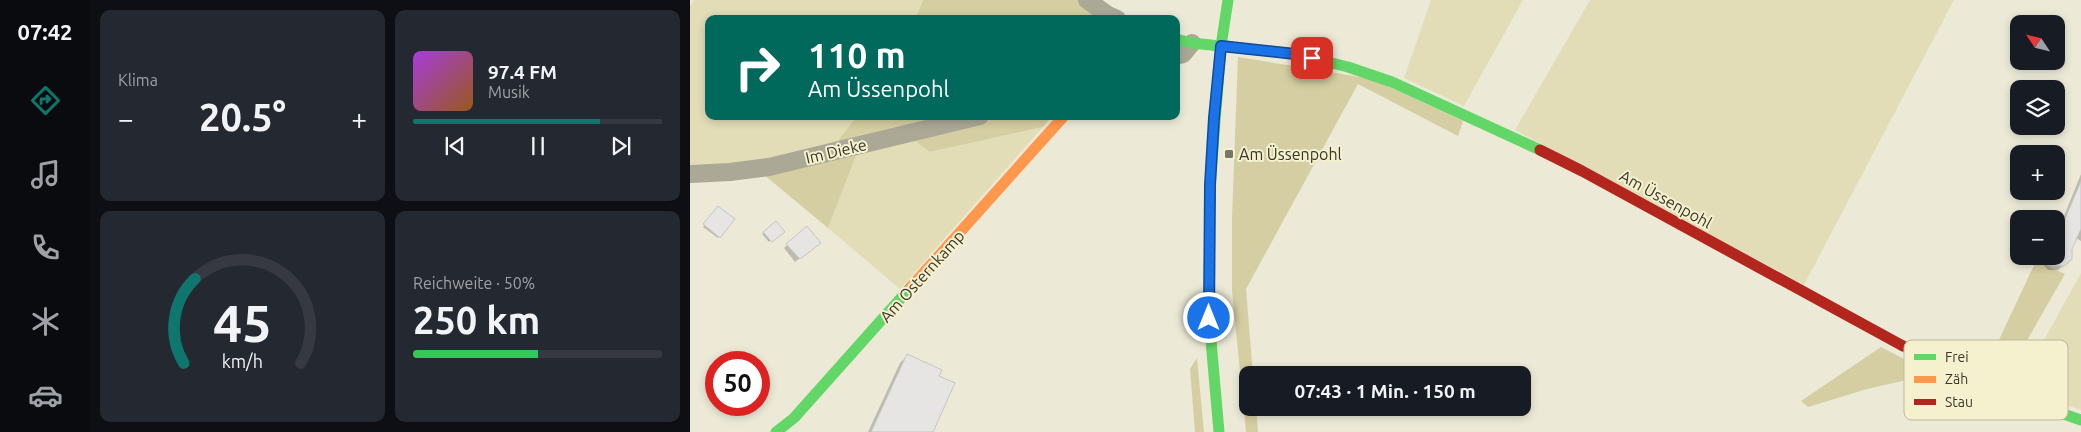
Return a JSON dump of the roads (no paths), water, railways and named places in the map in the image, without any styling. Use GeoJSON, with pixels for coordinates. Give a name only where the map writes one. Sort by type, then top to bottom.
{"type":"FeatureCollection","features":[{"type":"Feature","properties":{"kind":"street"},"geometry":{"type":"LineString","coordinates":[[1087,0],[1107,15]]}},
{"type":"Feature","properties":{"kind":"street"},"geometry":{"type":"LineString","coordinates":[[1219,432],[1209,318],[1210,204],[1214,118],[1221,46],[1228,0]]}},
{"type":"Feature","properties":{"kind":"street"},"geometry":{"type":"LineString","coordinates":[[1180,55],[1183,54],[1184,41]]}},
{"type":"Feature","properties":{"kind":"street","name":"Am Üssenpohl"},"geometry":{"type":"LineString","coordinates":[[1184,41],[1295,54],[1348,67],[1392,82],[1528,144],[1582,171],[1904,347]]}},
{"type":"Feature","properties":{"kind":"street","name":"Im Dieke"},"geometry":{"type":"LineString","coordinates":[[690,174],[730,172],[769,167],[963,120]]}},
{"type":"Feature","properties":{"kind":"street","name":"Am Osternkamp"},"geometry":{"type":"LineString","coordinates":[[776,432],[794,418],[1060,120]]}},
{"type":"Feature","properties":{"kind":"street","name":"Am Üssenpohl"},"geometry":{"type":"LineString","coordinates":[[2068,415],[2081,420]]}},
{"type":"Feature","properties":{"kind":"place","name":"Am Üssenpohl"},"geometry":{"type":"Point","coordinates":[1229,154]}}]}
